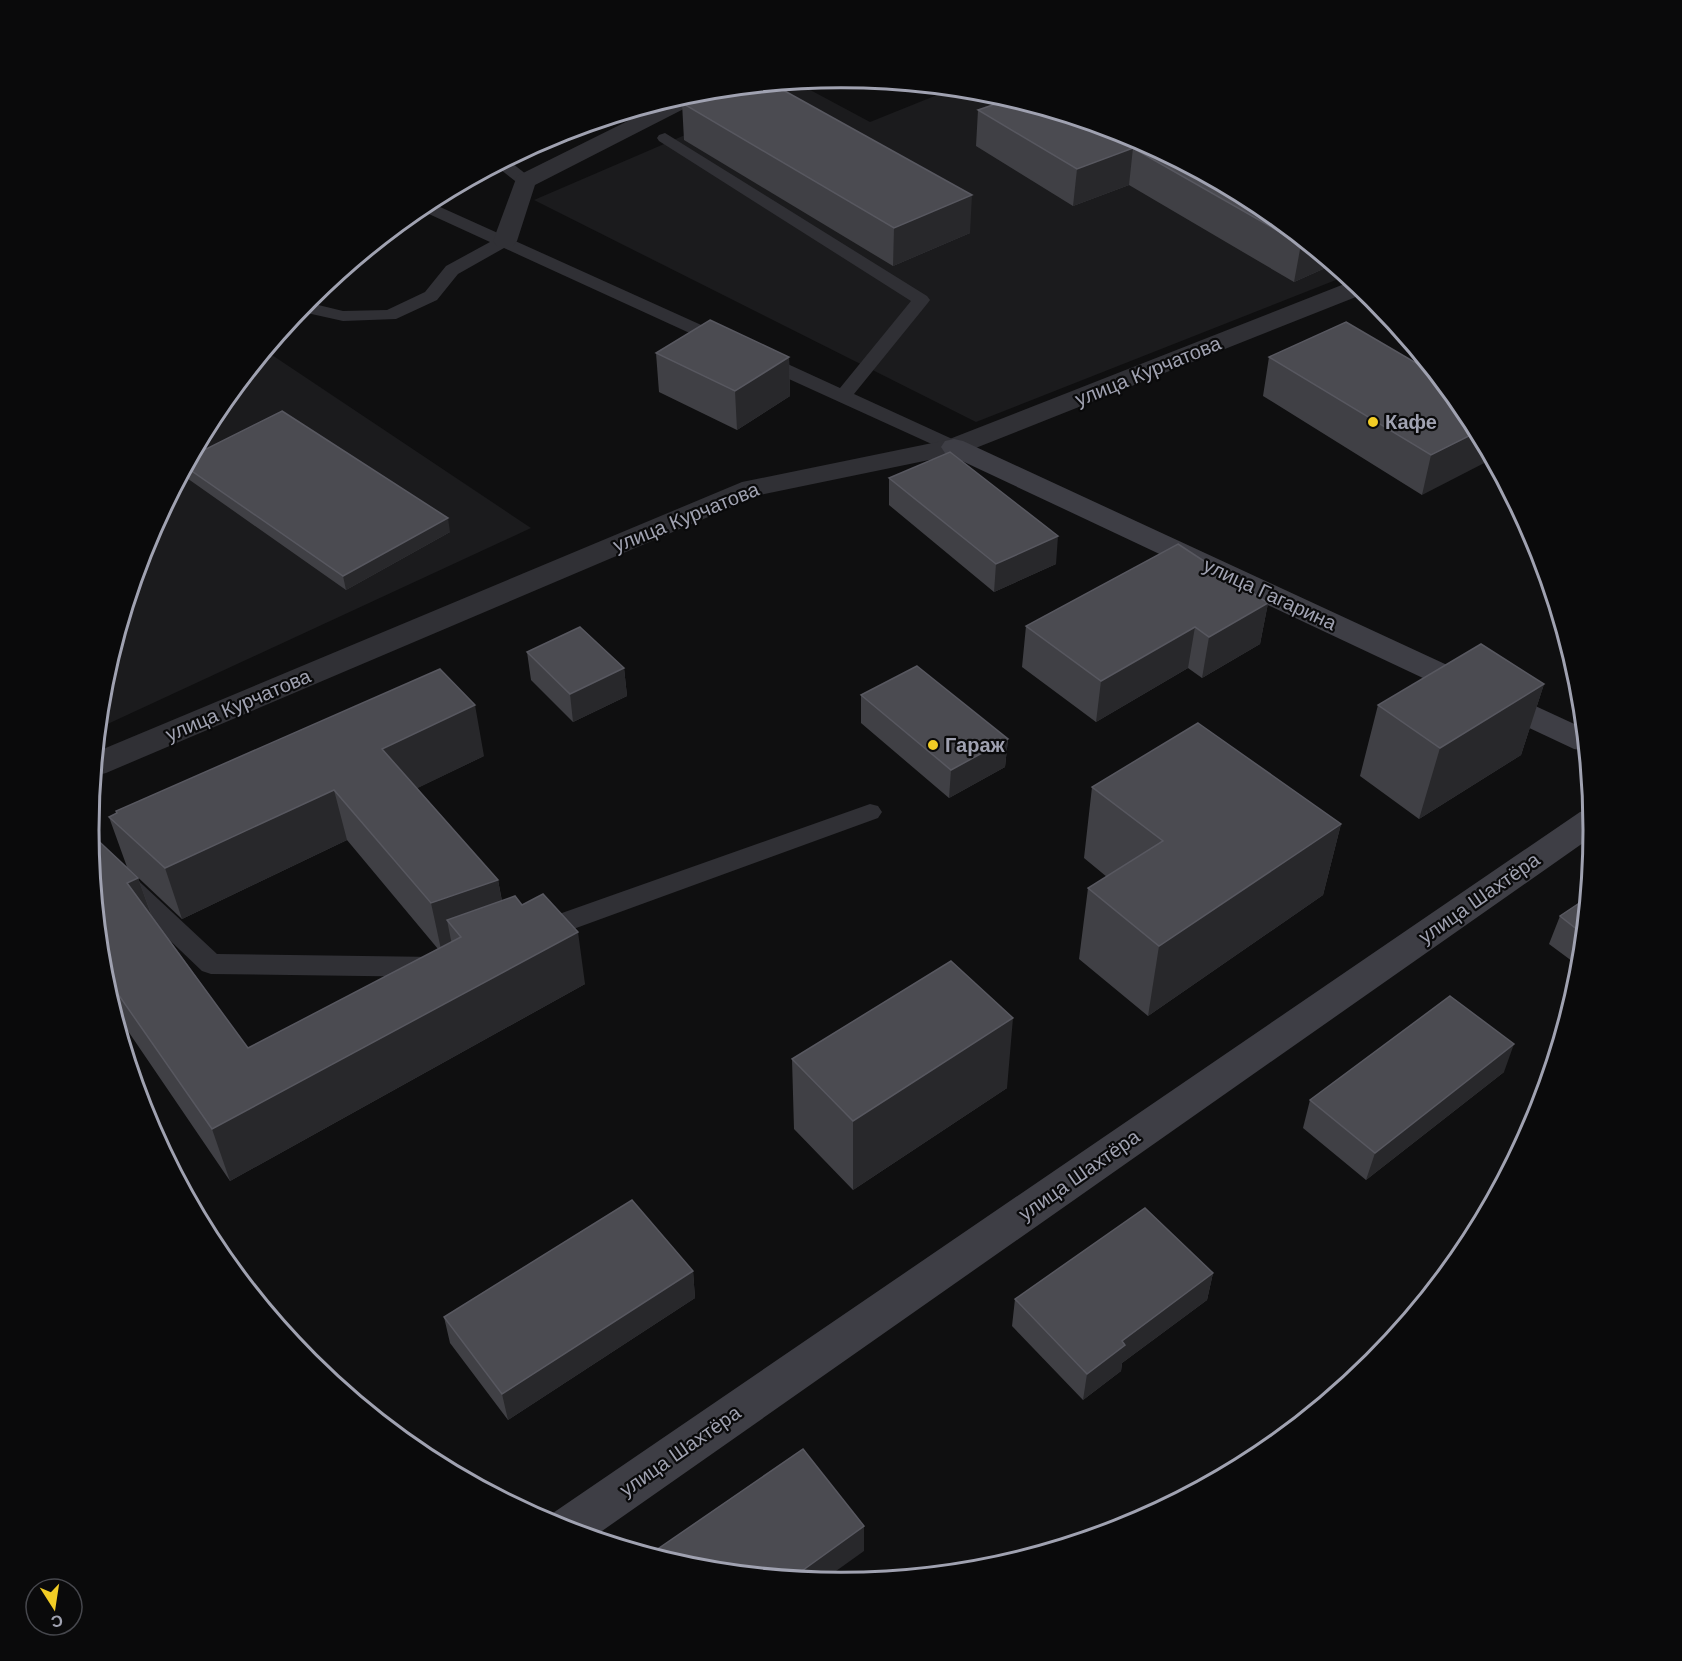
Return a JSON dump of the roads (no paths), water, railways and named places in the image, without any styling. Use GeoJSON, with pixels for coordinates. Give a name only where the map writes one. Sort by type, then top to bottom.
{"type":"FeatureCollection","features":[{"type":"Feature","properties":{"kind":"street"},"geometry":{"type":"LineString","coordinates":[[505,241],[525,181],[669,109]]}},
{"type":"Feature","properties":{"kind":"street","name":"улица Курчатова"},"geometry":{"type":"LineString","coordinates":[[103,762],[752,488],[954,447],[1349,291]]}},
{"type":"Feature","properties":{"kind":"street","name":"улица Гагарина"},"geometry":{"type":"LineString","coordinates":[[954,447],[1577,737]]}},
{"type":"Feature","properties":{"kind":"street","name":"улица Шахтёра"},"geometry":{"type":"LineString","coordinates":[[576,1523],[1583,826]]}},
{"type":"Feature","properties":{"kind":"lane"},"geometry":{"type":"LineString","coordinates":[[665,138],[921,300],[843,396]]}},
{"type":"Feature","properties":{"kind":"lane"},"geometry":{"type":"LineString","coordinates":[[508,168],[525,181]]}},
{"type":"Feature","properties":{"kind":"lane"},"geometry":{"type":"LineString","coordinates":[[435,210],[954,447]]}},
{"type":"Feature","properties":{"kind":"lane"},"geometry":{"type":"LineString","coordinates":[[312,310],[343,316],[390,315],[431,296],[452,270],[505,241]]}},
{"type":"Feature","properties":{"kind":"lane"},"geometry":{"type":"LineString","coordinates":[[517,939],[870,812]]}},
{"type":"Feature","properties":{"kind":"lane"},"geometry":{"type":"LineString","coordinates":[[100,860],[211,964],[440,967],[462,959]]}},
{"type":"Feature","properties":{"kind":"place","name":"Кафе"},"geometry":{"type":"Point","coordinates":[1373,422]}},
{"type":"Feature","properties":{"kind":"place","name":"Гараж"},"geometry":{"type":"Point","coordinates":[933,745]}}]}
